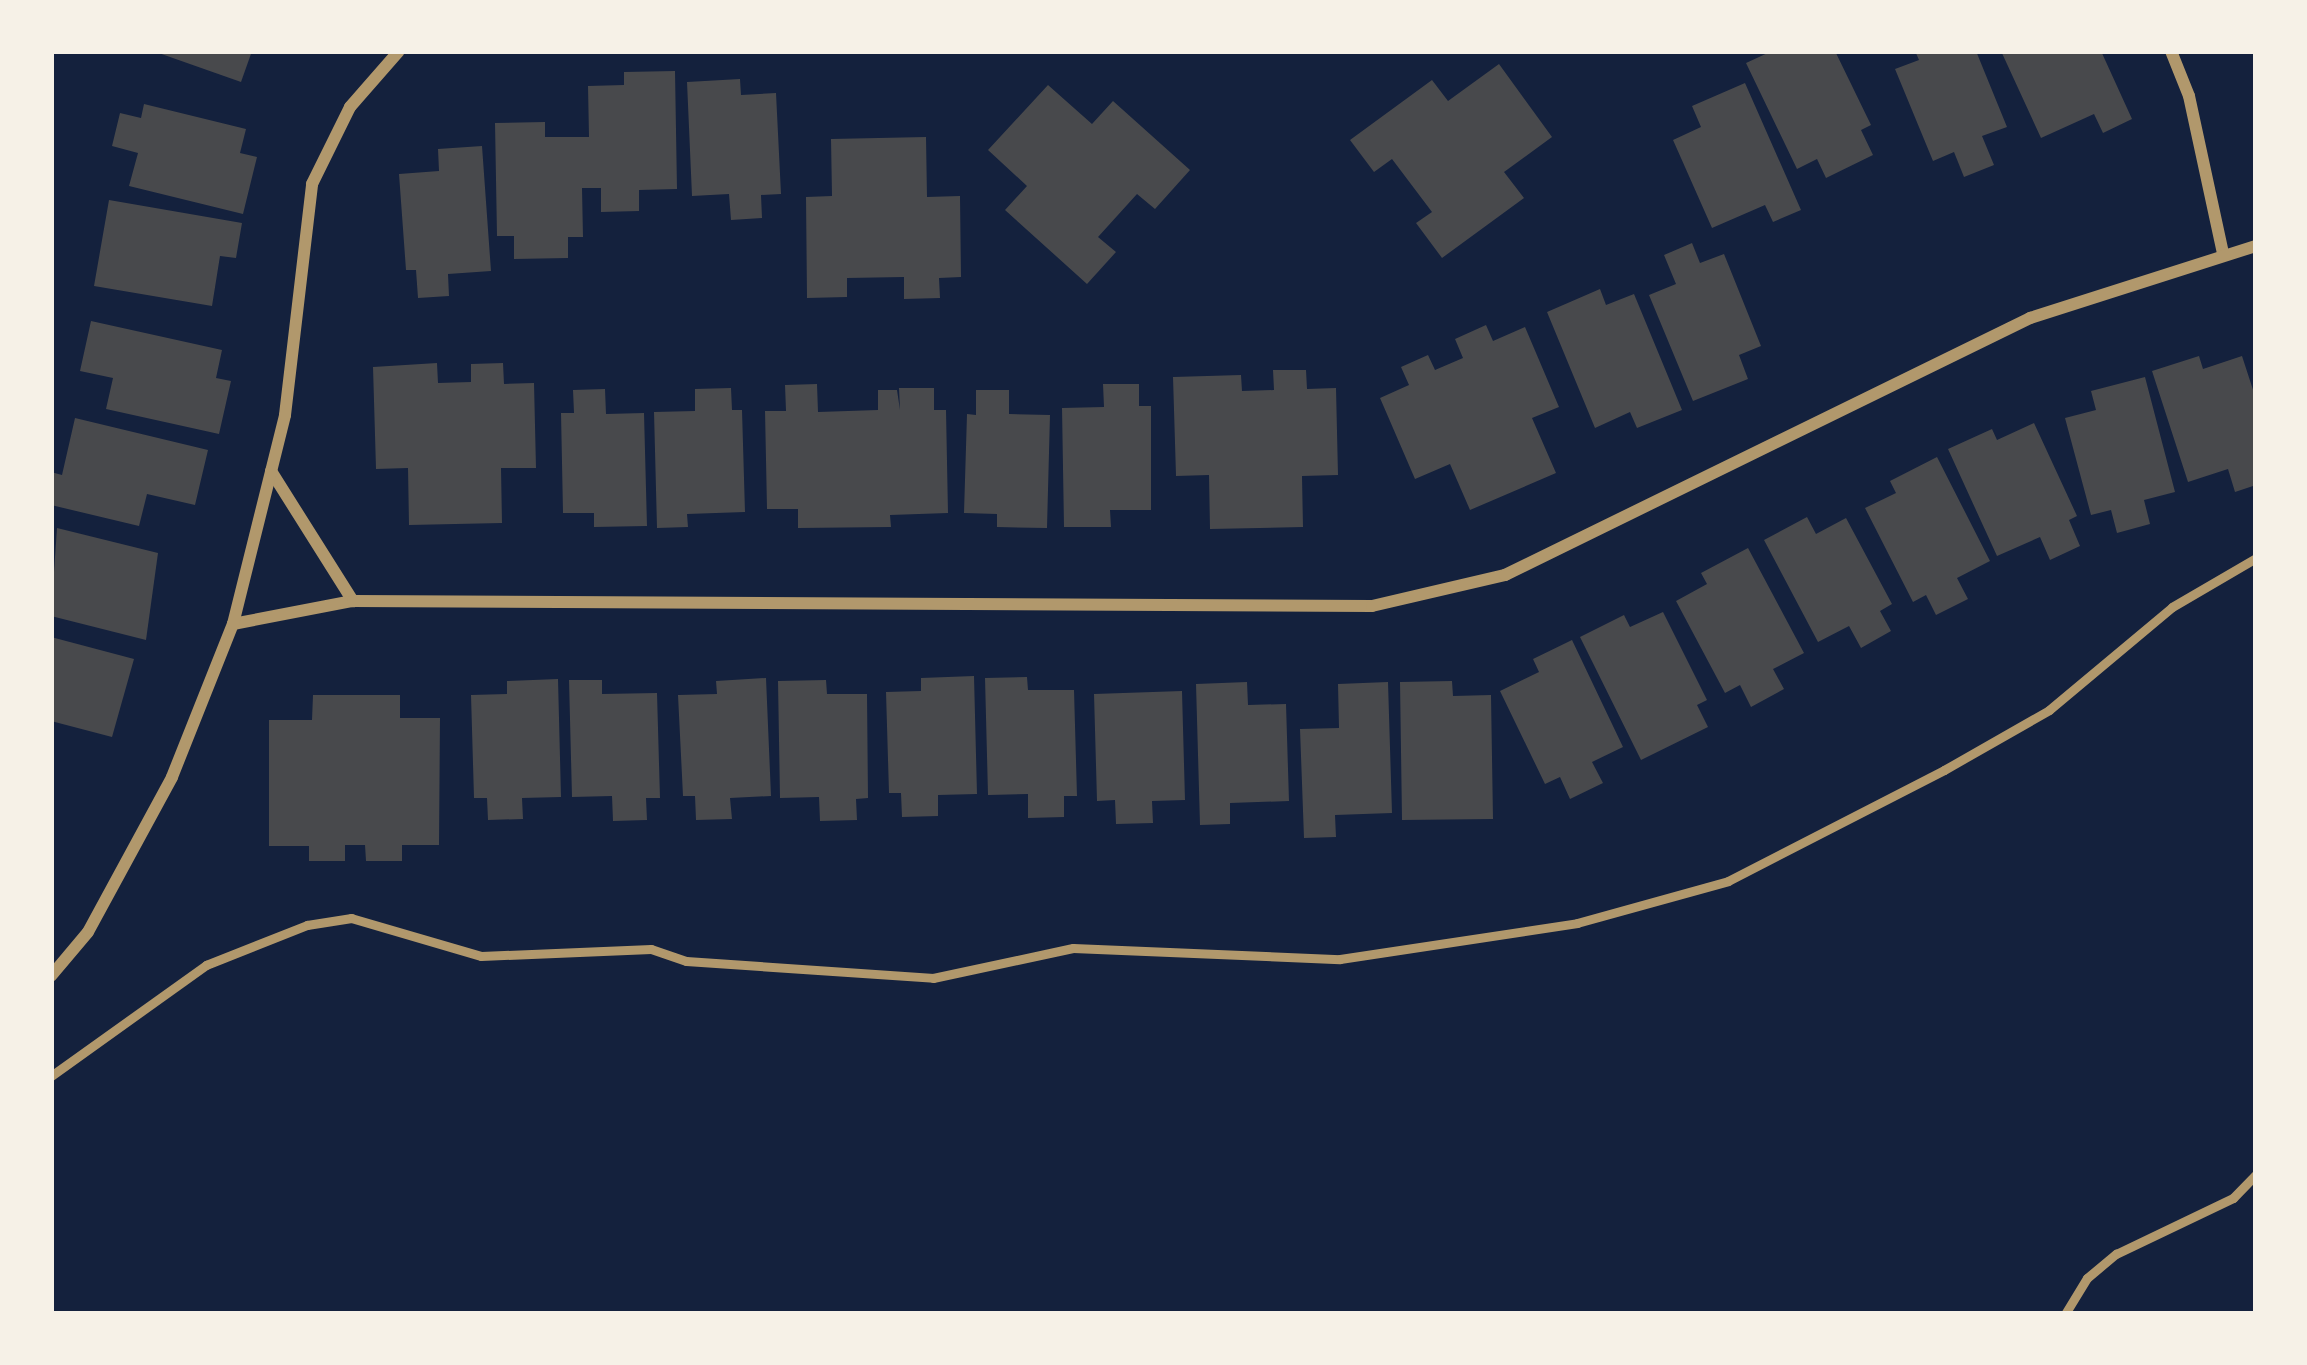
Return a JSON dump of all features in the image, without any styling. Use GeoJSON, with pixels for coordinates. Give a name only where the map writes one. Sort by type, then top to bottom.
{"type":"FeatureCollection","features":[{"type":"Feature","properties":{"kind":"street"},"geometry":{"type":"LineString","coordinates":[[51,976],[88,932],[172,777],[233,624],[285,415],[312,184],[350,107],[400,51]]}},
{"type":"Feature","properties":{"kind":"street"},"geometry":{"type":"LineString","coordinates":[[2171,51],[2189,96],[2223,253]]}},
{"type":"Feature","properties":{"kind":"street"},"geometry":{"type":"LineString","coordinates":[[233,624],[353,601],[1372,606],[1504,575],[2030,318],[2256,246]]}},
{"type":"Feature","properties":{"kind":"street"},"geometry":{"type":"LineString","coordinates":[[271,471],[353,601]]}},
{"type":"Feature","properties":{"kind":"lane"},"geometry":{"type":"LineString","coordinates":[[51,1076],[206,965],[307,925],[352,918],[482,956],[651,949],[686,961],[933,979],[1073,948],[1340,958],[1577,922],[1728,881],[1944,770],[2049,710],[2172,607],[2256,558]]}},
{"type":"Feature","properties":{"kind":"lane"},"geometry":{"type":"LineString","coordinates":[[2065,1314],[2087,1278],[2116,1254],[2233,1198],[2256,1174]]}},
{"type":"Feature","properties":{"kind":"building"},"geometry":{"type":"Polygon","coordinates":[[[153,51],[252,51],[241,82],[153,51]]]}},
{"type":"Feature","properties":{"kind":"building"},"geometry":{"type":"Polygon","coordinates":[[[1772,51],[1835,51],[1871,125],[1861,130],[1873,155],[1826,178],[1817,159],[1797,169],[1746,63],[1772,51]]]}},
{"type":"Feature","properties":{"kind":"building"},"geometry":{"type":"Polygon","coordinates":[[[1915,51],[1976,51],[2007,127],[1982,136],[1994,165],[1964,177],[1954,152],[1933,161],[1895,69],[1919,60],[1915,51]]]}},
{"type":"Feature","properties":{"kind":"building"},"geometry":{"type":"Polygon","coordinates":[[[2001,51],[2101,51],[2132,119],[2103,133],[2094,114],[2041,138],[2001,51]]]}},
{"type":"Feature","properties":{"kind":"building"},"geometry":{"type":"Polygon","coordinates":[[[1499,64],[1552,137],[1504,172],[1524,198],[1442,258],[1416,223],[1432,212],[1392,159],[1374,172],[1350,140],[1432,80],[1448,101],[1499,64]]]}},
{"type":"Feature","properties":{"kind":"building"},"geometry":{"type":"Polygon","coordinates":[[[675,71],[677,189],[639,190],[639,211],[601,212],[601,188],[582,188],[583,237],[568,237],[568,258],[514,259],[514,236],[497,236],[495,123],[545,122],[545,137],[589,137],[588,86],[624,85],[624,72],[675,71]]]}},
{"type":"Feature","properties":{"kind":"building"},"geometry":{"type":"Polygon","coordinates":[[[740,79],[741,95],[776,93],[781,194],[761,195],[762,218],[731,220],[729,194],[692,196],[687,82],[740,79]]]}},
{"type":"Feature","properties":{"kind":"building"},"geometry":{"type":"Polygon","coordinates":[[[1745,83],[1801,210],[1773,222],[1765,205],[1712,228],[1673,140],[1701,127],[1692,106],[1745,83]]]}},
{"type":"Feature","properties":{"kind":"building"},"geometry":{"type":"Polygon","coordinates":[[[1048,85],[1092,124],[1113,101],[1190,170],[1155,209],[1137,194],[1098,237],[1116,252],[1087,284],[1005,210],[1027,186],[988,150],[1048,85]]]}},
{"type":"Feature","properties":{"kind":"building"},"geometry":{"type":"Polygon","coordinates":[[[144,104],[246,129],[240,153],[257,157],[243,214],[129,186],[138,153],[112,146],[120,113],[141,118],[144,104]]]}},
{"type":"Feature","properties":{"kind":"building"},"geometry":{"type":"Polygon","coordinates":[[[926,137],[927,197],[960,196],[961,277],[939,278],[940,298],[904,299],[904,277],[847,278],[847,297],[807,298],[806,197],[832,196],[831,139],[926,137]]]}},
{"type":"Feature","properties":{"kind":"building"},"geometry":{"type":"Polygon","coordinates":[[[482,146],[491,271],[448,274],[449,296],[418,298],[416,270],[406,270],[399,174],[439,171],[438,149],[482,146]]]}},
{"type":"Feature","properties":{"kind":"building"},"geometry":{"type":"Polygon","coordinates":[[[109,200],[242,223],[236,258],[220,256],[212,306],[94,286],[109,200]]]}},
{"type":"Feature","properties":{"kind":"building"},"geometry":{"type":"Polygon","coordinates":[[[1692,243],[1700,263],[1724,254],[1761,346],[1739,355],[1748,379],[1693,401],[1649,295],[1676,284],[1664,255],[1692,243]]]}},
{"type":"Feature","properties":{"kind":"building"},"geometry":{"type":"Polygon","coordinates":[[[1600,289],[1606,305],[1634,294],[1682,410],[1637,428],[1630,412],[1595,428],[1547,312],[1600,289]]]}},
{"type":"Feature","properties":{"kind":"building"},"geometry":{"type":"Polygon","coordinates":[[[91,321],[222,350],[216,378],[231,381],[219,434],[106,409],[113,378],[80,371],[91,321]]]}},
{"type":"Feature","properties":{"kind":"building"},"geometry":{"type":"Polygon","coordinates":[[[1486,325],[1493,341],[1525,327],[1559,407],[1532,418],[1556,473],[1470,510],[1450,464],[1415,479],[1380,398],[1409,385],[1401,367],[1428,355],[1435,370],[1463,358],[1455,339],[1486,325]]]}},
{"type":"Feature","properties":{"kind":"building"},"geometry":{"type":"Polygon","coordinates":[[[2199,356],[2203,369],[2242,356],[2256,399],[2256,485],[2235,492],[2228,469],[2188,482],[2152,371],[2199,356]]]}},
{"type":"Feature","properties":{"kind":"building"},"geometry":{"type":"Polygon","coordinates":[[[437,363],[438,383],[471,382],[471,364],[503,363],[504,384],[534,383],[536,468],[501,468],[502,523],[409,525],[408,468],[376,469],[373,367],[437,363]]]}},
{"type":"Feature","properties":{"kind":"building"},"geometry":{"type":"Polygon","coordinates":[[[1273,370],[1306,370],[1307,389],[1336,388],[1338,475],[1302,476],[1303,527],[1210,529],[1209,475],[1176,476],[1173,377],[1241,375],[1242,391],[1274,390],[1273,370]]]}},
{"type":"Feature","properties":{"kind":"building"},"geometry":{"type":"Polygon","coordinates":[[[2145,377],[2175,492],[2144,500],[2150,524],[2117,533],[2111,510],[2091,515],[2065,418],[2096,410],[2091,391],[2145,377]]]}},
{"type":"Feature","properties":{"kind":"building"},"geometry":{"type":"Polygon","coordinates":[[[817,384],[818,412],[878,410],[878,390],[897,390],[900,410],[899,388],[934,388],[934,410],[946,410],[948,513],[890,515],[891,527],[798,528],[798,509],[767,509],[765,411],[786,411],[785,385],[817,384]]]}},
{"type":"Feature","properties":{"kind":"building"},"geometry":{"type":"Polygon","coordinates":[[[1103,384],[1139,384],[1139,406],[1151,406],[1151,510],[1110,510],[1111,527],[1064,527],[1062,408],[1104,407],[1103,384]]]}},
{"type":"Feature","properties":{"kind":"building"},"geometry":{"type":"Polygon","coordinates":[[[731,388],[732,410],[742,410],[745,512],[687,514],[688,527],[657,528],[654,412],[695,411],[695,389],[731,388]]]}},
{"type":"Feature","properties":{"kind":"building"},"geometry":{"type":"Polygon","coordinates":[[[605,389],[606,414],[644,413],[647,526],[594,527],[594,513],[563,513],[561,413],[574,413],[573,390],[605,389]]]}},
{"type":"Feature","properties":{"kind":"building"},"geometry":{"type":"Polygon","coordinates":[[[976,390],[1009,390],[1009,414],[1050,415],[1047,528],[997,527],[997,514],[964,513],[967,414],[976,415],[976,390]]]}},
{"type":"Feature","properties":{"kind":"building"},"geometry":{"type":"Polygon","coordinates":[[[75,418],[208,450],[195,505],[147,494],[139,526],[51,505],[51,472],[62,475],[75,418]]]}},
{"type":"Feature","properties":{"kind":"building"},"geometry":{"type":"Polygon","coordinates":[[[2034,423],[2077,516],[2069,520],[2080,546],[2050,560],[2040,537],[1997,556],[1948,449],[1992,429],[1997,440],[2034,423]]]}},
{"type":"Feature","properties":{"kind":"building"},"geometry":{"type":"Polygon","coordinates":[[[1937,457],[1990,561],[1957,578],[1968,599],[1936,615],[1926,595],[1913,602],[1865,508],[1896,493],[1890,481],[1937,457]]]}},
{"type":"Feature","properties":{"kind":"building"},"geometry":{"type":"Polygon","coordinates":[[[1807,517],[1816,534],[1846,518],[1892,604],[1880,611],[1891,631],[1861,648],[1849,626],[1818,642],[1764,540],[1807,517]]]}},
{"type":"Feature","properties":{"kind":"building"},"geometry":{"type":"Polygon","coordinates":[[[57,528],[158,553],[146,640],[51,616],[57,528]]]}},
{"type":"Feature","properties":{"kind":"building"},"geometry":{"type":"Polygon","coordinates":[[[1748,548],[1804,653],[1773,669],[1784,689],[1751,707],[1740,685],[1725,693],[1676,601],[1707,584],[1701,573],[1748,548]]]}},
{"type":"Feature","properties":{"kind":"building"},"geometry":{"type":"Polygon","coordinates":[[[1663,612],[1707,700],[1697,705],[1708,727],[1641,760],[1580,637],[1624,615],[1630,627],[1663,612]]]}},
{"type":"Feature","properties":{"kind":"building"},"geometry":{"type":"Polygon","coordinates":[[[51,637],[134,659],[112,737],[51,721],[51,637]]]}},
{"type":"Feature","properties":{"kind":"building"},"geometry":{"type":"Polygon","coordinates":[[[1572,640],[1623,747],[1592,762],[1603,783],[1570,799],[1560,777],[1545,784],[1500,691],[1539,672],[1533,659],[1572,640]]]}},
{"type":"Feature","properties":{"kind":"building"},"geometry":{"type":"Polygon","coordinates":[[[974,676],[977,794],[938,795],[938,816],[902,817],[901,793],[889,793],[886,692],[921,691],[921,678],[974,676]]]}},
{"type":"Feature","properties":{"kind":"building"},"geometry":{"type":"Polygon","coordinates":[[[1027,677],[1028,690],[1074,690],[1077,796],[1064,796],[1064,817],[1028,818],[1028,794],[988,795],[985,678],[1027,677]]]}},
{"type":"Feature","properties":{"kind":"building"},"geometry":{"type":"Polygon","coordinates":[[[766,678],[771,796],[730,798],[732,819],[696,820],[695,796],[683,796],[678,695],[717,694],[716,681],[766,678]]]}},
{"type":"Feature","properties":{"kind":"building"},"geometry":{"type":"Polygon","coordinates":[[[558,679],[561,797],[522,798],[523,819],[488,820],[487,798],[474,798],[471,695],[507,694],[507,681],[558,679]]]}},
{"type":"Feature","properties":{"kind":"building"},"geometry":{"type":"Polygon","coordinates":[[[569,680],[602,680],[602,694],[657,693],[660,798],[646,798],[647,820],[613,821],[612,796],[572,797],[569,680]]]}},
{"type":"Feature","properties":{"kind":"building"},"geometry":{"type":"Polygon","coordinates":[[[826,680],[827,694],[867,694],[868,798],[856,799],[857,820],[820,821],[819,797],[780,798],[778,681],[826,680]]]}},
{"type":"Feature","properties":{"kind":"building"},"geometry":{"type":"Polygon","coordinates":[[[1452,681],[1453,696],[1491,695],[1493,819],[1402,820],[1400,682],[1452,681]]]}},
{"type":"Feature","properties":{"kind":"building"},"geometry":{"type":"Polygon","coordinates":[[[1247,682],[1248,705],[1286,704],[1289,801],[1230,803],[1230,824],[1200,825],[1196,684],[1247,682]]]}},
{"type":"Feature","properties":{"kind":"building"},"geometry":{"type":"Polygon","coordinates":[[[1388,682],[1392,813],[1335,815],[1336,837],[1304,838],[1300,729],[1339,728],[1338,684],[1388,682]]]}},
{"type":"Feature","properties":{"kind":"building"},"geometry":{"type":"Polygon","coordinates":[[[1182,691],[1185,800],[1152,801],[1153,823],[1116,824],[1115,800],[1097,801],[1094,694],[1182,691]]]}},
{"type":"Feature","properties":{"kind":"building"},"geometry":{"type":"Polygon","coordinates":[[[313,695],[400,695],[400,718],[440,718],[439,845],[402,845],[402,861],[366,861],[365,845],[345,845],[345,861],[309,861],[309,846],[269,846],[269,720],[312,720],[313,695]]]}}]}
